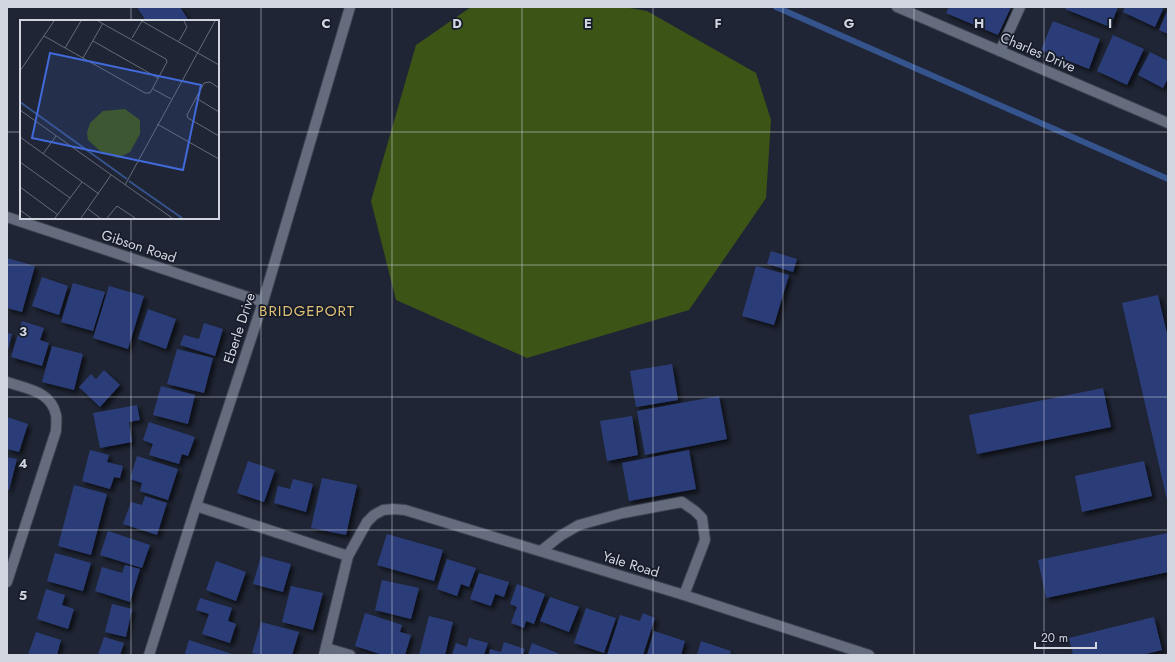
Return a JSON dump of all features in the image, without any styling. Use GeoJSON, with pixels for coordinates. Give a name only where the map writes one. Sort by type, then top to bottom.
{"type":"FeatureCollection","features":[{"type":"Feature","properties":{"kind":"street","name":"Eberle Drive"},"geometry":{"type":"LineString","coordinates":[[149,655],[263,302],[350,7]]}},
{"type":"Feature","properties":{"kind":"street","name":"Charles Drive"},"geometry":{"type":"LineString","coordinates":[[897,7],[1168,123]]}},
{"type":"Feature","properties":{"kind":"street"},"geometry":{"type":"LineString","coordinates":[[1000,51],[1020,7]]}},
{"type":"Feature","properties":{"kind":"street","name":"Gibson Road"},"geometry":{"type":"LineString","coordinates":[[7,217],[263,302]]}},
{"type":"Feature","properties":{"kind":"street"},"geometry":{"type":"LineString","coordinates":[[7,382],[41,393],[51,401],[57,416],[56,431],[11,551],[7,582]]}},
{"type":"Feature","properties":{"kind":"street"},"geometry":{"type":"LineString","coordinates":[[541,552],[560,536],[579,525],[623,513],[682,502],[702,518],[705,540],[684,595]]}},
{"type":"Feature","properties":{"kind":"street"},"geometry":{"type":"LineString","coordinates":[[196,506],[348,556],[325,651],[350,655]]}},
{"type":"Feature","properties":{"kind":"street","name":"Yale Road"},"geometry":{"type":"LineString","coordinates":[[348,556],[367,522],[374,515],[383,510],[405,510],[684,595],[869,655]]}},
{"type":"Feature","properties":{"kind":"green space"},"geometry":{"type":"Polygon","coordinates":[[[471,7],[624,7],[647,11],[756,73],[771,120],[766,198],[689,310],[527,358],[396,300],[371,201],[416,45],[471,7]]]}},
{"type":"Feature","properties":{"kind":"building"},"geometry":{"type":"Polygon","coordinates":[[[137,7],[180,7],[188,20],[145,20],[137,7]]]}},
{"type":"Feature","properties":{"kind":"building"},"geometry":{"type":"Polygon","coordinates":[[[949,7],[1011,7],[998,35],[946,13],[949,7]]]}},
{"type":"Feature","properties":{"kind":"building"},"geometry":{"type":"Polygon","coordinates":[[[1066,7],[1118,7],[1110,27],[1065,9],[1066,7]]]}},
{"type":"Feature","properties":{"kind":"building"},"geometry":{"type":"Polygon","coordinates":[[[1125,7],[1164,7],[1155,27],[1123,12],[1125,7]]]}},
{"type":"Feature","properties":{"kind":"building"},"geometry":{"type":"Polygon","coordinates":[[[1168,9],[1168,34],[1159,30],[1168,9]]]}},
{"type":"Feature","properties":{"kind":"building"},"geometry":{"type":"Polygon","coordinates":[[[1053,21],[1100,39],[1089,69],[1041,50],[1053,21]]]}},
{"type":"Feature","properties":{"kind":"building"},"geometry":{"type":"Polygon","coordinates":[[[1113,35],[1144,49],[1127,85],[1097,71],[1113,35]]]}},
{"type":"Feature","properties":{"kind":"building"},"geometry":{"type":"Polygon","coordinates":[[[1150,52],[1168,61],[1168,78],[1163,88],[1138,75],[1150,52]]]}},
{"type":"Feature","properties":{"kind":"building"},"geometry":{"type":"Polygon","coordinates":[[[771,251],[797,259],[793,272],[767,264],[771,251]]]}},
{"type":"Feature","properties":{"kind":"building"},"geometry":{"type":"Polygon","coordinates":[[[7,258],[35,266],[22,312],[7,308],[7,258]]]}},
{"type":"Feature","properties":{"kind":"building"},"geometry":{"type":"Polygon","coordinates":[[[756,266],[789,275],[774,325],[742,316],[756,266]]]}},
{"type":"Feature","properties":{"kind":"building"},"geometry":{"type":"Polygon","coordinates":[[[42,277],[68,286],[59,315],[32,306],[42,277]]]}},
{"type":"Feature","properties":{"kind":"building"},"geometry":{"type":"Polygon","coordinates":[[[73,283],[105,292],[93,331],[61,322],[73,283]]]}},
{"type":"Feature","properties":{"kind":"building"},"geometry":{"type":"Polygon","coordinates":[[[109,286],[144,296],[128,349],[93,338],[109,286]]]}},
{"type":"Feature","properties":{"kind":"building"},"geometry":{"type":"Polygon","coordinates":[[[1158,295],[1168,338],[1167,500],[1122,303],[1158,295]]]}},
{"type":"Feature","properties":{"kind":"building"},"geometry":{"type":"Polygon","coordinates":[[[148,309],[176,319],[166,349],[138,339],[148,309]]]}},
{"type":"Feature","properties":{"kind":"building"},"geometry":{"type":"Polygon","coordinates":[[[22,321],[44,328],[40,340],[49,343],[42,366],[11,357],[22,321]]]}},
{"type":"Feature","properties":{"kind":"building"},"geometry":{"type":"Polygon","coordinates":[[[204,323],[223,329],[215,356],[180,345],[184,335],[199,339],[204,323]]]}},
{"type":"Feature","properties":{"kind":"building"},"geometry":{"type":"Polygon","coordinates":[[[7,333],[12,334],[8,350],[7,350],[7,333]]]}},
{"type":"Feature","properties":{"kind":"building"},"geometry":{"type":"Polygon","coordinates":[[[52,346],[83,354],[74,390],[42,382],[52,346]]]}},
{"type":"Feature","properties":{"kind":"building"},"geometry":{"type":"Polygon","coordinates":[[[177,349],[213,358],[204,393],[167,384],[177,349]]]}},
{"type":"Feature","properties":{"kind":"building"},"geometry":{"type":"Polygon","coordinates":[[[672,364],[678,400],[636,407],[630,371],[672,364]]]}},
{"type":"Feature","properties":{"kind":"building"},"geometry":{"type":"Polygon","coordinates":[[[104,370],[120,385],[100,407],[79,387],[91,374],[96,379],[104,370]]]}},
{"type":"Feature","properties":{"kind":"building"},"geometry":{"type":"Polygon","coordinates":[[[161,386],[195,395],[188,424],[153,415],[161,386]]]}},
{"type":"Feature","properties":{"kind":"building"},"geometry":{"type":"Polygon","coordinates":[[[1103,388],[1111,427],[977,454],[969,415],[1103,388]]]}},
{"type":"Feature","properties":{"kind":"building"},"geometry":{"type":"Polygon","coordinates":[[[719,396],[727,439],[645,455],[637,411],[719,396]]]}},
{"type":"Feature","properties":{"kind":"building"},"geometry":{"type":"Polygon","coordinates":[[[137,405],[140,420],[129,422],[132,442],[100,448],[93,413],[137,405]]]}},
{"type":"Feature","properties":{"kind":"building"},"geometry":{"type":"Polygon","coordinates":[[[632,416],[638,455],[607,461],[600,421],[632,416]]]}},
{"type":"Feature","properties":{"kind":"building"},"geometry":{"type":"Polygon","coordinates":[[[7,417],[28,424],[19,452],[7,449],[7,417]]]}},
{"type":"Feature","properties":{"kind":"building"},"geometry":{"type":"Polygon","coordinates":[[[149,422],[195,437],[188,456],[182,454],[179,464],[149,455],[153,444],[143,440],[149,422]]]}},
{"type":"Feature","properties":{"kind":"building"},"geometry":{"type":"Polygon","coordinates":[[[90,450],[109,455],[107,462],[123,466],[120,478],[114,477],[110,489],[82,481],[90,450]]]}},
{"type":"Feature","properties":{"kind":"building"},"geometry":{"type":"Polygon","coordinates":[[[689,450],[696,489],[629,501],[622,463],[689,450]]]}},
{"type":"Feature","properties":{"kind":"building"},"geometry":{"type":"Polygon","coordinates":[[[137,456],[178,469],[168,500],[140,491],[142,483],[130,479],[137,456]]]}},
{"type":"Feature","properties":{"kind":"building"},"geometry":{"type":"Polygon","coordinates":[[[7,457],[17,459],[9,490],[7,490],[7,457]]]}},
{"type":"Feature","properties":{"kind":"building"},"geometry":{"type":"Polygon","coordinates":[[[248,461],[275,470],[264,502],[237,493],[248,461]]]}},
{"type":"Feature","properties":{"kind":"building"},"geometry":{"type":"Polygon","coordinates":[[[1144,461],[1152,496],[1082,512],[1075,476],[1144,461]]]}},
{"type":"Feature","properties":{"kind":"building"},"geometry":{"type":"Polygon","coordinates":[[[322,478],[357,485],[346,535],[311,528],[322,478]]]}},
{"type":"Feature","properties":{"kind":"building"},"geometry":{"type":"Polygon","coordinates":[[[293,479],[313,484],[306,512],[274,503],[278,486],[290,489],[293,479]]]}},
{"type":"Feature","properties":{"kind":"building"},"geometry":{"type":"Polygon","coordinates":[[[74,485],[107,494],[91,555],[58,546],[74,485]]]}},
{"type":"Feature","properties":{"kind":"building"},"geometry":{"type":"Polygon","coordinates":[[[145,496],[167,503],[157,535],[123,524],[131,502],[142,505],[145,496]]]}},
{"type":"Feature","properties":{"kind":"building"},"geometry":{"type":"Polygon","coordinates":[[[108,531],[150,545],[142,568],[100,555],[108,531]]]}},
{"type":"Feature","properties":{"kind":"building"},"geometry":{"type":"Polygon","coordinates":[[[1168,533],[1168,572],[1046,598],[1038,560],[1168,533]]]}},
{"type":"Feature","properties":{"kind":"building"},"geometry":{"type":"Polygon","coordinates":[[[387,534],[443,550],[434,581],[377,565],[387,534]]]}},
{"type":"Feature","properties":{"kind":"building"},"geometry":{"type":"Polygon","coordinates":[[[55,553],[91,563],[83,591],[47,581],[55,553]]]}},
{"type":"Feature","properties":{"kind":"building"},"geometry":{"type":"Polygon","coordinates":[[[261,556],[291,564],[283,592],[253,584],[261,556]]]}},
{"type":"Feature","properties":{"kind":"building"},"geometry":{"type":"Polygon","coordinates":[[[447,559],[476,568],[469,587],[461,584],[457,596],[437,589],[447,559]]]}},
{"type":"Feature","properties":{"kind":"building"},"geometry":{"type":"Polygon","coordinates":[[[216,561],[246,572],[236,601],[206,590],[216,561]]]}},
{"type":"Feature","properties":{"kind":"building"},"geometry":{"type":"Polygon","coordinates":[[[125,565],[140,569],[130,602],[95,591],[102,567],[122,573],[125,565]]]}},
{"type":"Feature","properties":{"kind":"building"},"geometry":{"type":"Polygon","coordinates":[[[479,573],[509,582],[504,597],[495,594],[491,606],[470,599],[479,573]]]}},
{"type":"Feature","properties":{"kind":"building"},"geometry":{"type":"Polygon","coordinates":[[[382,580],[419,588],[411,619],[375,610],[382,580]]]}},
{"type":"Feature","properties":{"kind":"building"},"geometry":{"type":"Polygon","coordinates":[[[517,584],[545,594],[534,624],[526,621],[524,628],[511,623],[517,607],[510,604],[517,584]]]}},
{"type":"Feature","properties":{"kind":"building"},"geometry":{"type":"Polygon","coordinates":[[[291,586],[323,593],[313,630],[282,622],[291,586]]]}},
{"type":"Feature","properties":{"kind":"building"},"geometry":{"type":"Polygon","coordinates":[[[46,589],[65,595],[62,605],[74,609],[68,629],[37,619],[46,589]]]}},
{"type":"Feature","properties":{"kind":"building"},"geometry":{"type":"Polygon","coordinates":[[[550,597],[579,607],[569,632],[540,621],[550,597]]]}},
{"type":"Feature","properties":{"kind":"building"},"geometry":{"type":"Polygon","coordinates":[[[200,598],[232,608],[228,621],[236,624],[230,643],[202,634],[209,614],[196,610],[200,598]]]}},
{"type":"Feature","properties":{"kind":"building"},"geometry":{"type":"Polygon","coordinates":[[[112,604],[132,609],[126,637],[105,632],[112,604]]]}},
{"type":"Feature","properties":{"kind":"building"},"geometry":{"type":"Polygon","coordinates":[[[586,608],[616,618],[604,653],[574,643],[586,608]]]}},
{"type":"Feature","properties":{"kind":"building"},"geometry":{"type":"Polygon","coordinates":[[[365,613],[402,625],[400,632],[411,635],[405,655],[383,655],[355,646],[365,613]]]}},
{"type":"Feature","properties":{"kind":"building"},"geometry":{"type":"Polygon","coordinates":[[[643,613],[655,618],[643,655],[607,655],[620,615],[640,621],[643,613]]]}},
{"type":"Feature","properties":{"kind":"building"},"geometry":{"type":"Polygon","coordinates":[[[429,616],[453,622],[445,655],[419,655],[429,616]]]}},
{"type":"Feature","properties":{"kind":"building"},"geometry":{"type":"Polygon","coordinates":[[[1154,617],[1162,650],[1142,655],[1073,655],[1069,638],[1154,617]]]}},
{"type":"Feature","properties":{"kind":"building"},"geometry":{"type":"Polygon","coordinates":[[[261,622],[299,632],[292,655],[260,655],[252,653],[261,622]]]}},
{"type":"Feature","properties":{"kind":"building"},"geometry":{"type":"Polygon","coordinates":[[[654,631],[685,641],[681,655],[647,655],[654,631]]]}},
{"type":"Feature","properties":{"kind":"building"},"geometry":{"type":"Polygon","coordinates":[[[36,632],[61,640],[57,655],[28,655],[36,632]]]}},
{"type":"Feature","properties":{"kind":"building"},"geometry":{"type":"Polygon","coordinates":[[[104,637],[124,643],[120,655],[98,655],[104,637]]]}},
{"type":"Feature","properties":{"kind":"building"},"geometry":{"type":"Polygon","coordinates":[[[469,638],[488,643],[484,655],[452,655],[456,643],[467,647],[469,638]]]}},
{"type":"Feature","properties":{"kind":"building"},"geometry":{"type":"Polygon","coordinates":[[[189,640],[235,655],[188,655],[185,653],[189,640]]]}},
{"type":"Feature","properties":{"kind":"building"},"geometry":{"type":"Polygon","coordinates":[[[701,641],[731,651],[730,655],[697,655],[701,641]]]}},
{"type":"Feature","properties":{"kind":"building"},"geometry":{"type":"Polygon","coordinates":[[[504,642],[525,649],[523,655],[489,655],[490,649],[501,652],[504,642]]]}},
{"type":"Feature","properties":{"kind":"building"},"geometry":{"type":"Polygon","coordinates":[[[532,643],[562,655],[528,655],[532,643]]]}},
{"type":"Feature","properties":{"kind":"waterway"},"geometry":{"type":"LineString","coordinates":[[776,7],[1168,179]]}},
{"type":"Feature","properties":{"kind":"district","name":"BRIDGEPORT"},"geometry":{"type":"Point","coordinates":[307,311]}}]}
